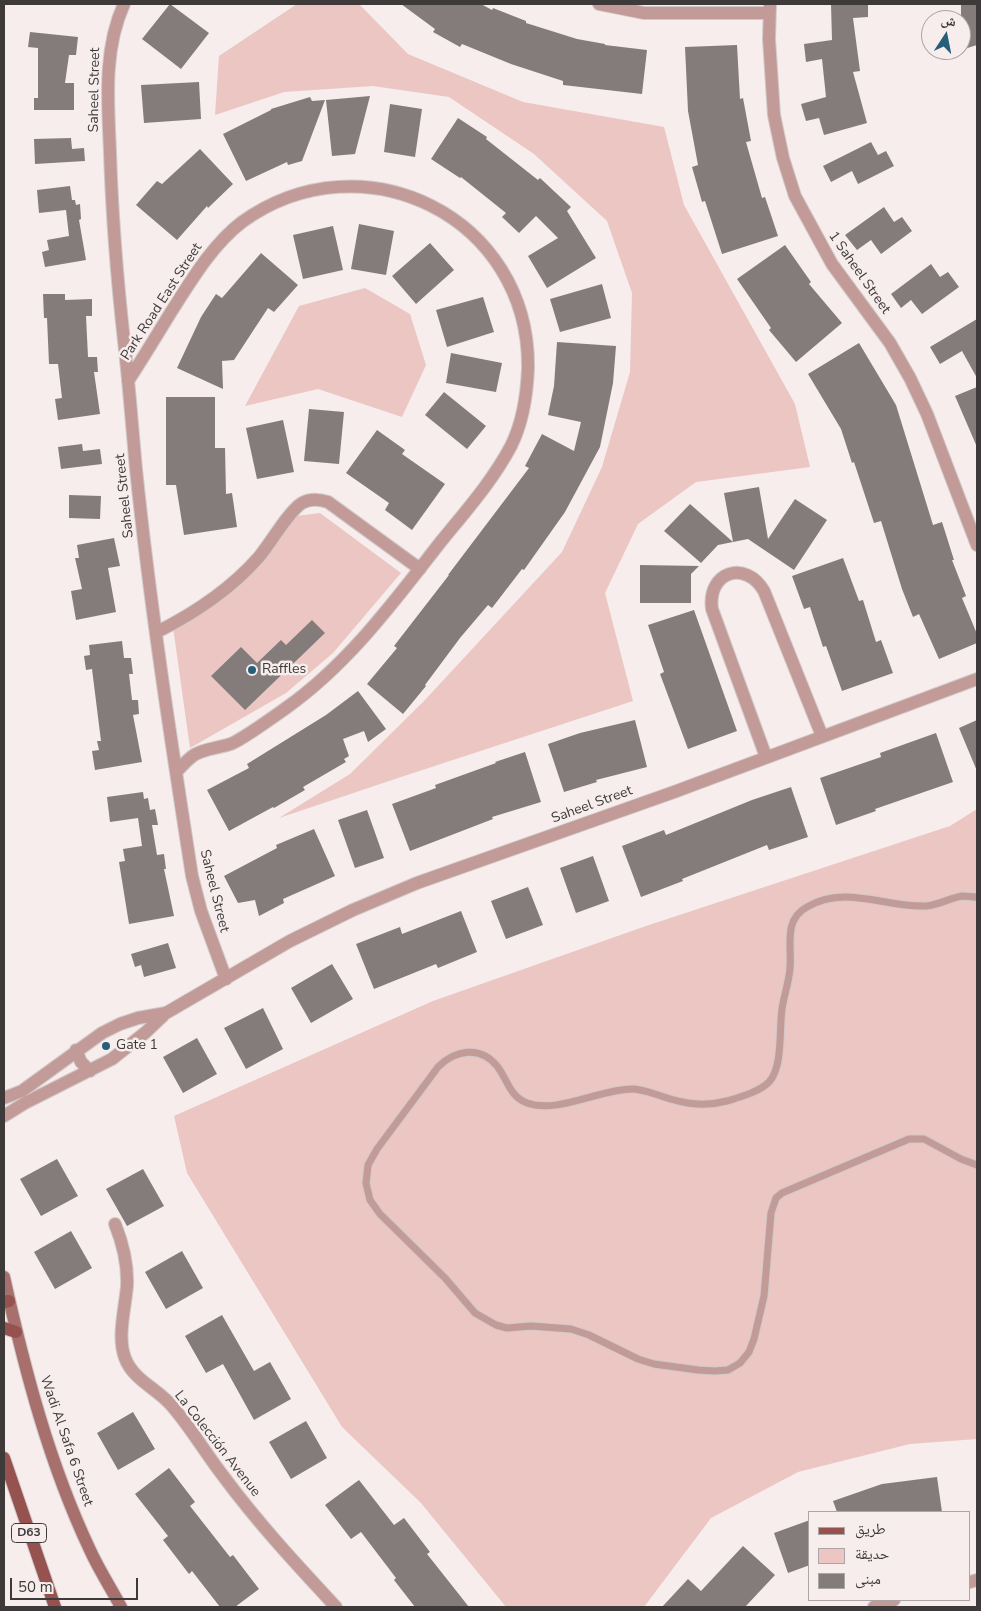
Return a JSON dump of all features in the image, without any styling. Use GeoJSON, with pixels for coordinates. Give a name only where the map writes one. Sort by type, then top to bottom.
{"type":"FeatureCollection","features":[{"type":"Feature","properties":{"kind":"main road","name":"D63"},"geometry":{"type":"LineString","coordinates":[[4,1458],[55,1607]]}},
{"type":"Feature","properties":{"kind":"street","name":"Saheel Street"},"geometry":{"type":"LineString","coordinates":[[124,4],[116,22],[110,47],[108,71],[109,116],[116,260],[136,469],[192,876],[204,920],[226,979]]}},
{"type":"Feature","properties":{"kind":"street"},"geometry":{"type":"LineString","coordinates":[[599,4],[644,13],[770,8]]}},
{"type":"Feature","properties":{"kind":"street","name":"1 Saheel Street"},"geometry":{"type":"LineString","coordinates":[[770,8],[769,38],[774,115],[783,158],[795,196],[832,264],[890,343],[910,378],[931,423],[977,545]]}},
{"type":"Feature","properties":{"kind":"street","name":"Park Road East Street"},"geometry":{"type":"LineString","coordinates":[[128,381],[186,289],[217,246],[241,224],[270,204],[303,192],[338,186],[374,187],[408,195],[440,210],[469,231],[493,257],[511,287],[523,320],[528,355],[528,384],[523,415],[512,444],[495,473],[381,618],[341,662],[287,708],[234,742],[194,755],[177,771]]}},
{"type":"Feature","properties":{"kind":"street"},"geometry":{"type":"LineString","coordinates":[[157,632],[202,607],[223,592],[260,556],[300,504],[309,500],[318,499],[328,502],[420,569]]}},
{"type":"Feature","properties":{"kind":"street"},"geometry":{"type":"LineString","coordinates":[[766,757],[712,609],[710,599],[713,588],[719,580],[728,574],[739,573],[750,576],[758,582],[764,591],[822,736]]}},
{"type":"Feature","properties":{"kind":"street","name":"Saheel Street"},"geometry":{"type":"LineString","coordinates":[[166,1013],[290,941],[353,910],[417,883],[977,679]]}},
{"type":"Feature","properties":{"kind":"street"},"geometry":{"type":"LineString","coordinates":[[4,1098],[22,1091],[102,1033],[138,1018],[166,1013]]}},
{"type":"Feature","properties":{"kind":"street"},"geometry":{"type":"LineString","coordinates":[[4,1116],[25,1103],[112,1059],[166,1013]]}},
{"type":"Feature","properties":{"kind":"street"},"geometry":{"type":"LineString","coordinates":[[138,1018],[144,1024],[146,1032]]}},
{"type":"Feature","properties":{"kind":"street"},"geometry":{"type":"LineString","coordinates":[[76,1050],[81,1062],[90,1071]]}},
{"type":"Feature","properties":{"kind":"street","name":"La Colección Avenue"},"geometry":{"type":"LineString","coordinates":[[115,1224],[125,1253],[127,1269],[122,1341],[125,1359],[129,1367],[172,1405],[256,1518],[292,1561],[336,1607]]}},
{"type":"Feature","properties":{"kind":"street","name":"Wadi Al Safa 6 Street"},"geometry":{"type":"LineString","coordinates":[[4,1277],[10,1330],[64,1489],[90,1552],[121,1607]]}},
{"type":"Feature","properties":{"kind":"street"},"geometry":{"type":"LineString","coordinates":[[874,1607],[891,1601]]}},
{"type":"Feature","properties":{"kind":"lane"},"geometry":{"type":"LineString","coordinates":[[977,897],[962,896],[926,906],[865,898],[839,897],[818,902],[799,912],[790,929],[790,971],[782,1009],[777,1065],[769,1082],[761,1088],[731,1100],[705,1105],[679,1102],[646,1091],[631,1089],[562,1103],[539,1105],[519,1099],[512,1093],[497,1066],[489,1058],[473,1053],[456,1054],[446,1059],[438,1067],[377,1150],[368,1165],[366,1182],[370,1200],[380,1214],[446,1278],[475,1313],[484,1319],[507,1328],[530,1326],[570,1329],[589,1334],[638,1360],[654,1364],[715,1371],[728,1370],[740,1363],[749,1352],[760,1318],[764,1296],[772,1205],[782,1192],[909,1139],[917,1138],[932,1142],[961,1159],[977,1165]]}},
{"type":"Feature","properties":{"kind":"green space"},"geometry":{"type":"Polygon","coordinates":[[[297,4],[359,4],[408,54],[523,102],[664,127],[684,205],[795,404],[810,467],[696,482],[638,524],[605,593],[633,701],[279,818],[350,774],[424,701],[562,552],[602,467],[630,372],[632,293],[607,221],[534,154],[449,97],[373,86],[284,92],[215,115],[219,56],[297,4]]]}},
{"type":"Feature","properties":{"kind":"green space"},"geometry":{"type":"Polygon","coordinates":[[[365,288],[410,314],[426,365],[402,417],[318,389],[245,406],[299,306],[365,288]]]}},
{"type":"Feature","properties":{"kind":"green space"},"geometry":{"type":"Polygon","coordinates":[[[320,513],[401,573],[333,653],[286,693],[190,748],[173,627],[206,609],[296,516],[320,513]]]}},
{"type":"Feature","properties":{"kind":"green space"},"geometry":{"type":"Polygon","coordinates":[[[977,809],[977,1439],[910,1444],[798,1472],[711,1518],[644,1607],[506,1607],[421,1503],[342,1427],[187,1173],[174,1116],[433,1001],[646,926],[950,826],[977,809]]]}},
{"type":"Feature","properties":{"kind":"building"},"geometry":{"type":"Polygon","coordinates":[[[170,4],[209,33],[181,69],[142,39],[170,4]]]}},
{"type":"Feature","properties":{"kind":"building"},"geometry":{"type":"Polygon","coordinates":[[[401,4],[481,4],[492,10],[493,8],[526,21],[526,23],[577,39],[605,45],[647,50],[642,94],[563,85],[563,81],[511,64],[462,44],[460,47],[433,32],[435,29],[401,4]]]}},
{"type":"Feature","properties":{"kind":"building"},"geometry":{"type":"Polygon","coordinates":[[[831,4],[868,4],[868,17],[853,18],[860,71],[853,72],[867,123],[824,135],[819,118],[806,121],[801,104],[826,97],[822,59],[806,62],[804,44],[832,40],[831,4]]]}},
{"type":"Feature","properties":{"kind":"building"},"geometry":{"type":"Polygon","coordinates":[[[961,4],[977,4],[977,45],[971,47],[971,10],[961,10],[961,4]]]}},
{"type":"Feature","properties":{"kind":"building"},"geometry":{"type":"Polygon","coordinates":[[[30,32],[78,37],[76,55],[69,55],[65,83],[74,83],[74,110],[34,110],[34,98],[38,98],[38,48],[28,47],[30,32]]]}},
{"type":"Feature","properties":{"kind":"building"},"geometry":{"type":"Polygon","coordinates":[[[737,45],[740,99],[743,98],[751,141],[746,142],[762,198],[765,197],[778,236],[722,254],[705,201],[702,202],[692,167],[698,165],[688,111],[685,47],[737,45]]]}},
{"type":"Feature","properties":{"kind":"building"},"geometry":{"type":"Polygon","coordinates":[[[199,82],[201,119],[144,123],[141,85],[199,82]]]}},
{"type":"Feature","properties":{"kind":"building"},"geometry":{"type":"Polygon","coordinates":[[[370,96],[355,154],[332,156],[326,100],[370,96]]]}},
{"type":"Feature","properties":{"kind":"building"},"geometry":{"type":"Polygon","coordinates":[[[310,97],[312,101],[325,100],[302,161],[288,165],[287,162],[246,181],[223,134],[271,109],[310,97]]]}},
{"type":"Feature","properties":{"kind":"building"},"geometry":{"type":"Polygon","coordinates":[[[390,104],[422,109],[415,157],[384,152],[390,104]]]}},
{"type":"Feature","properties":{"kind":"building"},"geometry":{"type":"Polygon","coordinates":[[[458,118],[487,137],[486,139],[538,180],[540,178],[571,207],[567,211],[596,258],[547,288],[528,256],[558,238],[536,216],[519,233],[502,217],[506,213],[461,177],[431,159],[458,118]]]}},
{"type":"Feature","properties":{"kind":"building"},"geometry":{"type":"Polygon","coordinates":[[[71,138],[72,149],[84,148],[85,161],[35,164],[34,139],[71,138]]]}},
{"type":"Feature","properties":{"kind":"building"},"geometry":{"type":"Polygon","coordinates":[[[871,142],[878,155],[886,151],[894,166],[858,184],[852,171],[831,182],[823,166],[871,142]]]}},
{"type":"Feature","properties":{"kind":"building"},"geometry":{"type":"Polygon","coordinates":[[[200,149],[233,184],[208,208],[207,206],[177,240],[136,205],[157,181],[162,184],[200,149]]]}},
{"type":"Feature","properties":{"kind":"building"},"geometry":{"type":"Polygon","coordinates":[[[70,186],[72,200],[75,200],[76,205],[80,204],[81,219],[79,220],[86,260],[45,267],[42,252],[49,250],[47,240],[69,236],[66,210],[39,213],[37,190],[70,186]]]}},
{"type":"Feature","properties":{"kind":"building"},"geometry":{"type":"Polygon","coordinates":[[[884,207],[894,222],[902,217],[912,231],[881,254],[871,240],[857,250],[845,235],[884,207]]]}},
{"type":"Feature","properties":{"kind":"building"},"geometry":{"type":"Polygon","coordinates":[[[359,224],[394,231],[386,275],[351,269],[359,224]]]}},
{"type":"Feature","properties":{"kind":"building"},"geometry":{"type":"Polygon","coordinates":[[[333,226],[343,270],[303,279],[293,235],[333,226]]]}},
{"type":"Feature","properties":{"kind":"building"},"geometry":{"type":"Polygon","coordinates":[[[430,243],[454,270],[416,304],[392,276],[430,243]]]}},
{"type":"Feature","properties":{"kind":"building"},"geometry":{"type":"Polygon","coordinates":[[[785,245],[811,282],[809,284],[842,323],[796,362],[769,330],[771,328],[737,279],[785,245]]]}},
{"type":"Feature","properties":{"kind":"building"},"geometry":{"type":"Polygon","coordinates":[[[261,253],[298,285],[274,312],[268,308],[234,360],[222,361],[223,389],[177,368],[201,317],[216,294],[222,298],[261,253]]]}},
{"type":"Feature","properties":{"kind":"building"},"geometry":{"type":"Polygon","coordinates":[[[931,264],[940,277],[948,272],[959,287],[922,314],[911,300],[901,308],[891,294],[931,264]]]}},
{"type":"Feature","properties":{"kind":"building"},"geometry":{"type":"Polygon","coordinates":[[[602,284],[611,318],[560,332],[550,299],[602,284]]]}},
{"type":"Feature","properties":{"kind":"building"},"geometry":{"type":"Polygon","coordinates":[[[43,294],[65,294],[65,300],[92,299],[92,316],[86,316],[88,357],[97,357],[98,372],[94,372],[100,414],[58,420],[55,399],[62,398],[58,364],[49,364],[47,318],[44,318],[43,294]]]}},
{"type":"Feature","properties":{"kind":"building"},"geometry":{"type":"Polygon","coordinates":[[[483,297],[494,332],[447,347],[436,310],[483,297]]]}},
{"type":"Feature","properties":{"kind":"building"},"geometry":{"type":"Polygon","coordinates":[[[977,319],[977,378],[962,351],[940,364],[930,347],[977,319]]]}},
{"type":"Feature","properties":{"kind":"building"},"geometry":{"type":"Polygon","coordinates":[[[557,342],[616,346],[613,383],[600,447],[565,512],[524,570],[522,569],[492,608],[488,605],[460,638],[426,686],[403,714],[367,684],[397,648],[394,646],[529,468],[525,466],[542,434],[574,451],[581,422],[548,415],[554,386],[557,342]]]}},
{"type":"Feature","properties":{"kind":"building"},"geometry":{"type":"Polygon","coordinates":[[[859,343],[896,405],[933,525],[942,522],[954,560],[952,560],[966,596],[962,598],[977,634],[977,643],[939,659],[919,614],[913,617],[902,589],[881,521],[874,523],[841,429],[808,374],[859,343]]]}},
{"type":"Feature","properties":{"kind":"building"},"geometry":{"type":"Polygon","coordinates":[[[451,353],[502,363],[496,392],[446,383],[451,353]]]}},
{"type":"Feature","properties":{"kind":"building"},"geometry":{"type":"Polygon","coordinates":[[[977,387],[977,447],[955,396],[977,387]]]}},
{"type":"Feature","properties":{"kind":"building"},"geometry":{"type":"Polygon","coordinates":[[[444,392],[486,426],[467,449],[425,415],[444,392]]]}},
{"type":"Feature","properties":{"kind":"building"},"geometry":{"type":"Polygon","coordinates":[[[166,397],[215,397],[215,448],[225,448],[226,494],[232,493],[237,527],[184,535],[176,485],[166,485],[166,397]]]}},
{"type":"Feature","properties":{"kind":"building"},"geometry":{"type":"Polygon","coordinates":[[[309,409],[344,412],[339,464],[304,461],[309,409]]]}},
{"type":"Feature","properties":{"kind":"building"},"geometry":{"type":"Polygon","coordinates":[[[283,420],[294,472],[257,479],[246,428],[283,420]]]}},
{"type":"Feature","properties":{"kind":"building"},"geometry":{"type":"Polygon","coordinates":[[[377,430],[405,450],[402,454],[445,484],[412,530],[385,510],[389,503],[346,473],[377,430]]]}},
{"type":"Feature","properties":{"kind":"building"},"geometry":{"type":"Polygon","coordinates":[[[82,444],[83,451],[100,449],[102,464],[61,469],[58,447],[82,444]]]}},
{"type":"Feature","properties":{"kind":"building"},"geometry":{"type":"Polygon","coordinates":[[[759,487],[768,539],[795,499],[827,520],[794,570],[748,539],[733,542],[724,493],[759,487]]]}},
{"type":"Feature","properties":{"kind":"building"},"geometry":{"type":"Polygon","coordinates":[[[69,495],[101,496],[100,519],[69,518],[69,495]]]}},
{"type":"Feature","properties":{"kind":"building"},"geometry":{"type":"Polygon","coordinates":[[[690,504],[733,542],[718,545],[701,563],[664,531],[690,504]]]}},
{"type":"Feature","properties":{"kind":"building"},"geometry":{"type":"Polygon","coordinates":[[[114,538],[120,566],[108,568],[116,612],[76,620],[71,591],[82,589],[75,558],[79,558],[77,545],[114,538]]]}},
{"type":"Feature","properties":{"kind":"building"},"geometry":{"type":"Polygon","coordinates":[[[843,558],[859,601],[863,600],[876,642],[881,640],[893,673],[842,691],[826,646],[823,647],[810,607],[804,609],[792,576],[843,558]]]}},
{"type":"Feature","properties":{"kind":"building"},"geometry":{"type":"Polygon","coordinates":[[[640,565],[699,566],[691,574],[691,603],[640,603],[640,565]]]}},
{"type":"Feature","properties":{"kind":"building"},"geometry":{"type":"Polygon","coordinates":[[[694,610],[737,731],[688,749],[660,674],[664,672],[648,625],[694,610]]]}},
{"type":"Feature","properties":{"kind":"building","name":"Raffles"},"geometry":{"type":"Polygon","coordinates":[[[312,620],[325,633],[245,710],[211,676],[241,647],[257,663],[281,640],[286,645],[312,620]]]}},
{"type":"Feature","properties":{"kind":"building"},"geometry":{"type":"Polygon","coordinates":[[[122,641],[124,658],[131,658],[133,674],[129,674],[132,700],[138,700],[139,714],[133,715],[142,762],[95,770],[92,751],[99,750],[97,741],[101,741],[92,669],[86,670],[84,656],[90,655],[89,645],[122,641]]]}},
{"type":"Feature","properties":{"kind":"building"},"geometry":{"type":"Polygon","coordinates":[[[358,691],[386,729],[368,742],[364,731],[343,739],[349,756],[344,759],[346,762],[303,787],[305,790],[229,831],[207,790],[249,768],[247,764],[326,715],[358,691]]]}},
{"type":"Feature","properties":{"kind":"building"},"geometry":{"type":"Polygon","coordinates":[[[635,720],[647,767],[596,780],[597,782],[564,792],[548,744],[580,733],[635,720]]]}},
{"type":"Feature","properties":{"kind":"building"},"geometry":{"type":"Polygon","coordinates":[[[977,720],[977,771],[959,728],[977,720]]]}},
{"type":"Feature","properties":{"kind":"building"},"geometry":{"type":"Polygon","coordinates":[[[936,733],[953,782],[875,809],[876,811],[836,825],[820,778],[881,757],[880,753],[936,733]]]}},
{"type":"Feature","properties":{"kind":"building"},"geometry":{"type":"Polygon","coordinates":[[[525,752],[541,802],[492,817],[493,819],[410,851],[392,804],[436,788],[435,785],[525,752]]]}},
{"type":"Feature","properties":{"kind":"building"},"geometry":{"type":"Polygon","coordinates":[[[791,787],[808,837],[769,850],[767,845],[641,897],[622,846],[664,830],[666,835],[752,800],[791,787]]]}},
{"type":"Feature","properties":{"kind":"building"},"geometry":{"type":"Polygon","coordinates":[[[143,792],[144,799],[148,798],[150,810],[155,809],[158,825],[152,825],[157,855],[164,854],[166,869],[164,869],[174,916],[129,924],[119,862],[125,861],[123,849],[142,846],[138,818],[110,822],[107,797],[143,792]]]}},
{"type":"Feature","properties":{"kind":"building"},"geometry":{"type":"Polygon","coordinates":[[[367,810],[384,858],[355,868],[338,820],[367,810]]]}},
{"type":"Feature","properties":{"kind":"building"},"geometry":{"type":"Polygon","coordinates":[[[314,829],[335,876],[283,899],[284,903],[259,916],[255,900],[238,903],[224,876],[277,848],[276,845],[314,829]]]}},
{"type":"Feature","properties":{"kind":"building"},"geometry":{"type":"Polygon","coordinates":[[[593,856],[609,901],[576,913],[560,868],[593,856]]]}},
{"type":"Feature","properties":{"kind":"building"},"geometry":{"type":"Polygon","coordinates":[[[528,887],[543,925],[506,939],[491,901],[528,887]]]}},
{"type":"Feature","properties":{"kind":"building"},"geometry":{"type":"Polygon","coordinates":[[[461,911],[477,952],[438,968],[436,964],[374,989],[356,944],[400,927],[402,934],[461,911]]]}},
{"type":"Feature","properties":{"kind":"building"},"geometry":{"type":"Polygon","coordinates":[[[168,943],[176,968],[144,977],[141,965],[135,967],[131,954],[168,943]]]}},
{"type":"Feature","properties":{"kind":"building"},"geometry":{"type":"Polygon","coordinates":[[[332,964],[353,999],[311,1023],[291,988],[332,964]]]}},
{"type":"Feature","properties":{"kind":"building"},"geometry":{"type":"Polygon","coordinates":[[[263,1008],[283,1049],[246,1069],[224,1028],[263,1008]]]}},
{"type":"Feature","properties":{"kind":"building"},"geometry":{"type":"Polygon","coordinates":[[[197,1038],[217,1074],[183,1093],[163,1057],[197,1038]]]}},
{"type":"Feature","properties":{"kind":"building"},"geometry":{"type":"Polygon","coordinates":[[[57,1159],[78,1196],[41,1216],[20,1179],[57,1159]]]}},
{"type":"Feature","properties":{"kind":"building"},"geometry":{"type":"Polygon","coordinates":[[[143,1169],[164,1206],[127,1226],[106,1189],[143,1169]]]}},
{"type":"Feature","properties":{"kind":"building"},"geometry":{"type":"Polygon","coordinates":[[[71,1231],[92,1268],[55,1289],[34,1252],[71,1231]]]}},
{"type":"Feature","properties":{"kind":"building"},"geometry":{"type":"Polygon","coordinates":[[[182,1251],[203,1288],[166,1309],[145,1272],[182,1251]]]}},
{"type":"Feature","properties":{"kind":"building"},"geometry":{"type":"Polygon","coordinates":[[[222,1315],[254,1371],[270,1362],[291,1399],[254,1420],[223,1364],[206,1373],[185,1336],[222,1315]]]}},
{"type":"Feature","properties":{"kind":"building"},"geometry":{"type":"Polygon","coordinates":[[[133,1412],[155,1449],[118,1470],[97,1433],[133,1412]]]}},
{"type":"Feature","properties":{"kind":"building"},"geometry":{"type":"Polygon","coordinates":[[[306,1421],[327,1458],[291,1479],[269,1442],[306,1421]]]}},
{"type":"Feature","properties":{"kind":"building"},"geometry":{"type":"Polygon","coordinates":[[[169,1468],[195,1502],[190,1506],[230,1557],[233,1555],[259,1589],[235,1607],[220,1607],[192,1571],[189,1574],[163,1540],[168,1536],[135,1494],[169,1468]]]}},
{"type":"Feature","properties":{"kind":"building"},"geometry":{"type":"Polygon","coordinates":[[[937,1477],[942,1511],[837,1511],[833,1501],[882,1484],[937,1477]]]}},
{"type":"Feature","properties":{"kind":"building"},"geometry":{"type":"Polygon","coordinates":[[[359,1480],[394,1525],[404,1518],[430,1552],[427,1554],[469,1607],[415,1607],[394,1580],[396,1578],[361,1532],[351,1539],[325,1505],[359,1480]]]}},
{"type":"Feature","properties":{"kind":"building"},"geometry":{"type":"Polygon","coordinates":[[[808,1521],[808,1566],[788,1573],[774,1533],[808,1521]]]}},
{"type":"Feature","properties":{"kind":"building"},"geometry":{"type":"Polygon","coordinates":[[[743,1546],[775,1575],[745,1607],[662,1607],[688,1579],[701,1591],[743,1546]]]}},
{"type":"Feature","properties":{"kind":"place","name":"Raffles"},"geometry":{"type":"Point","coordinates":[252,670]}},
{"type":"Feature","properties":{"kind":"place","name":"Gate 1"},"geometry":{"type":"Point","coordinates":[106,1046]}}]}
